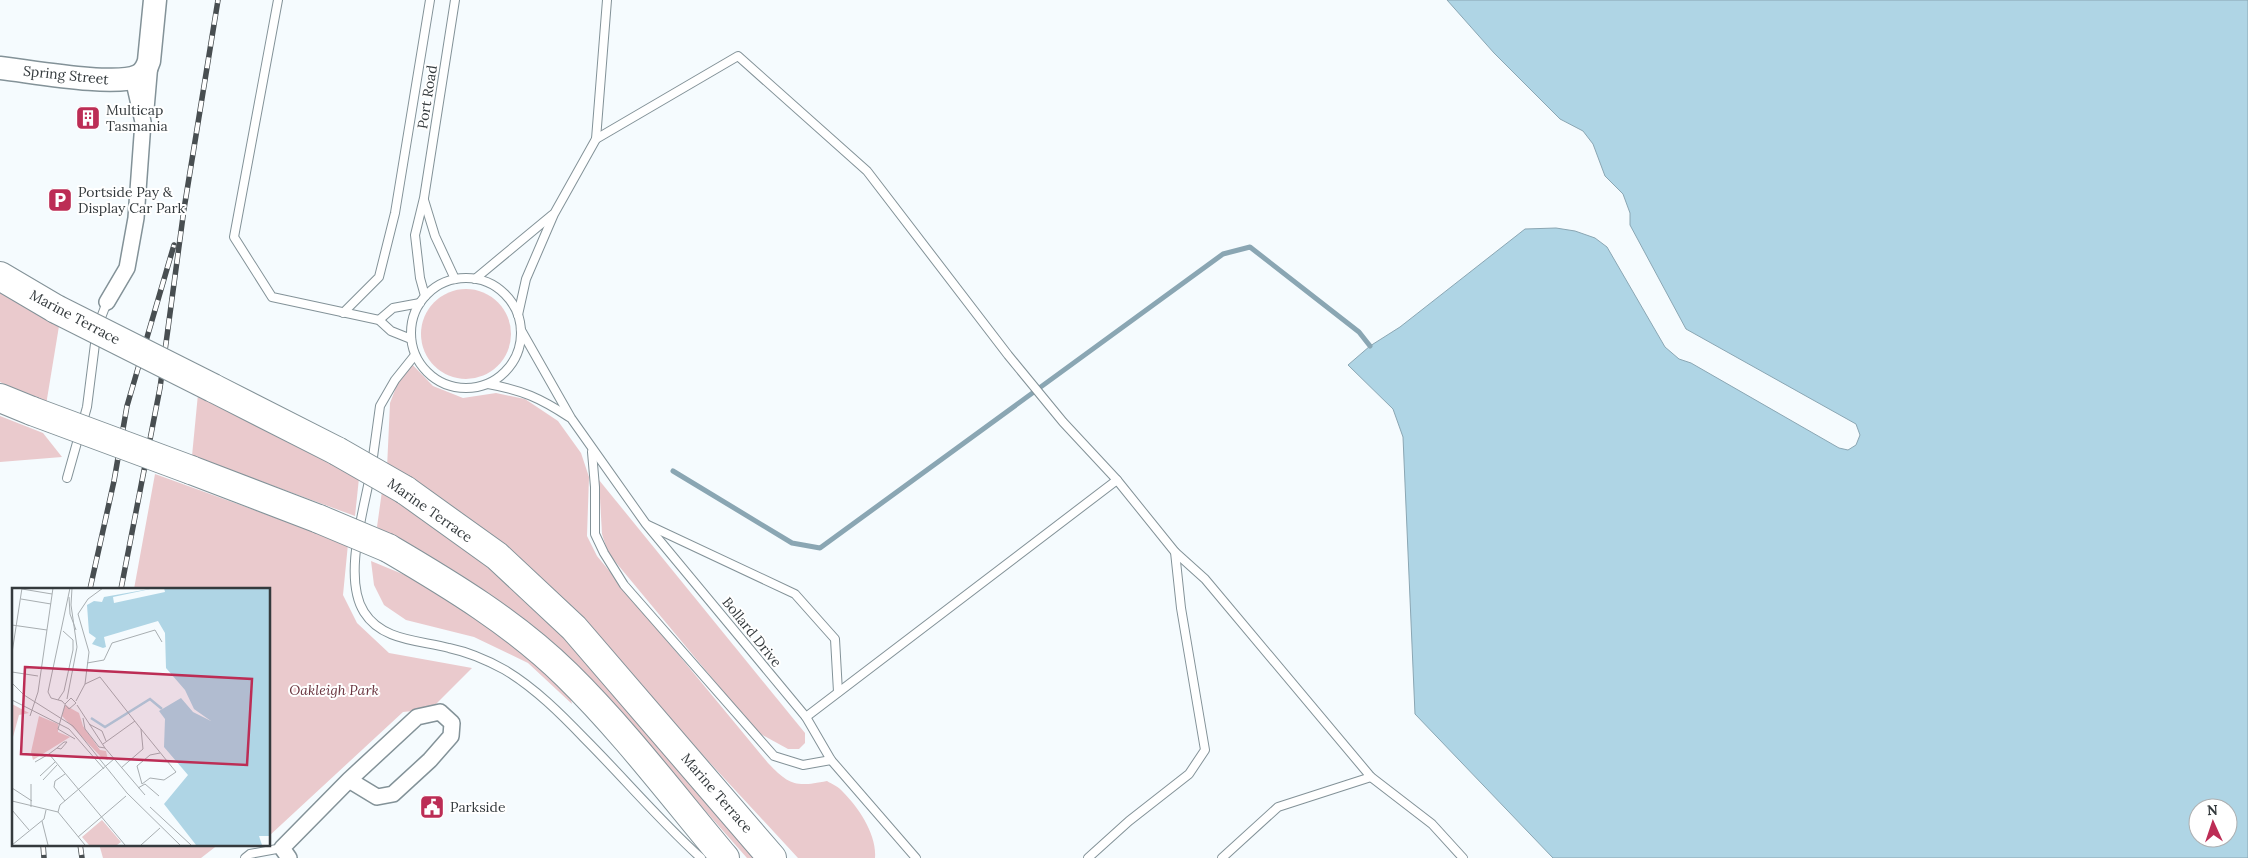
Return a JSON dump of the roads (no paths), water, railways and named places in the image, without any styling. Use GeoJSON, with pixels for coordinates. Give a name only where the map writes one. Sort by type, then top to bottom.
{"type":"FeatureCollection","features":[{"type":"Feature","properties":{"kind":"highway","name":"Marine Terrace"},"geometry":{"type":"LineString","coordinates":[[0,276],[56,309],[337,451],[405,490],[497,556],[574,628],[771,855]]}},
{"type":"Feature","properties":{"kind":"highway"},"geometry":{"type":"LineString","coordinates":[[0,398],[191,470],[388,548],[459,589],[525,638],[566,674],[605,714],[725,858]]}},
{"type":"Feature","properties":{"kind":"street"},"geometry":{"type":"LineString","coordinates":[[143,138],[155,0]]}},
{"type":"Feature","properties":{"kind":"street"},"geometry":{"type":"LineString","coordinates":[[133,78],[145,70],[150,56]]}},
{"type":"Feature","properties":{"kind":"street","name":"Spring Street"},"geometry":{"type":"LineString","coordinates":[[0,68],[100,80],[133,78]]}},
{"type":"Feature","properties":{"kind":"street","name":"Marine Terrace"},"geometry":{"type":"LineString","coordinates":[[107,302],[121,280],[130,259],[143,138],[142,113],[133,78]]}},
{"type":"Feature","properties":{"kind":"street"},"geometry":{"type":"LineString","coordinates":[[286,853],[349,780],[417,717],[440,712],[452,723],[451,736],[430,760],[393,794],[377,797],[349,780]]}},
{"type":"Feature","properties":{"kind":"lane"},"geometry":{"type":"LineString","coordinates":[[278,0],[234,237],[272,297],[379,320],[391,331],[411,340]]}},
{"type":"Feature","properties":{"kind":"lane"},"geometry":{"type":"LineString","coordinates":[[343,313],[379,277],[395,214],[430,0]]}},
{"type":"Feature","properties":{"kind":"lane","name":"Port Road"},"geometry":{"type":"LineString","coordinates":[[425,296],[420,278],[415,235],[424,198],[455,0]]}},
{"type":"Feature","properties":{"kind":"lane"},"geometry":{"type":"LineString","coordinates":[[518,315],[526,279],[554,214],[596,139],[607,0]]}},
{"type":"Feature","properties":{"kind":"lane"},"geometry":{"type":"LineString","coordinates":[[596,139],[738,56],[867,171],[1008,355],[1063,422],[1117,480],[1175,552],[1205,579],[1371,777],[1432,824],[1463,858]]}},
{"type":"Feature","properties":{"kind":"lane","name":"Port Road"},"geometry":{"type":"LineString","coordinates":[[424,198],[435,236],[455,279]]}},
{"type":"Feature","properties":{"kind":"lane"},"geometry":{"type":"LineString","coordinates":[[475,279],[554,214]]}},
{"type":"Feature","properties":{"kind":"lane"},"geometry":{"type":"LineString","coordinates":[[455,279],[475,279],[488,283],[500,290],[511,301],[518,315],[521,330],[520,345],[514,360],[502,375],[488,384],[471,388],[454,387],[438,381],[424,370],[415,355],[411,340],[412,320],[425,296],[439,285],[455,279]]}},
{"type":"Feature","properties":{"kind":"lane"},"geometry":{"type":"LineString","coordinates":[[67,478],[87,407],[99,322],[107,302]]}},
{"type":"Feature","properties":{"kind":"lane"},"geometry":{"type":"LineString","coordinates":[[379,320],[393,308],[420,303]]}},
{"type":"Feature","properties":{"kind":"lane","name":"Bollard Drive"},"geometry":{"type":"LineString","coordinates":[[521,330],[571,418],[591,449],[646,524],[806,717],[832,760],[916,858]]}},
{"type":"Feature","properties":{"kind":"lane"},"geometry":{"type":"LineString","coordinates":[[415,355],[395,380],[380,406],[354,564],[357,597],[364,612],[376,625],[389,634],[449,648],[482,659],[506,671],[530,688],[566,718],[672,831],[702,858]]}},
{"type":"Feature","properties":{"kind":"lane","name":"Bollard Drive"},"geometry":{"type":"LineString","coordinates":[[488,384],[512,388],[541,399],[571,418]]}},
{"type":"Feature","properties":{"kind":"lane"},"geometry":{"type":"LineString","coordinates":[[591,449],[595,487],[595,534],[604,553],[624,585],[774,756],[803,765],[832,760]]}},
{"type":"Feature","properties":{"kind":"lane"},"geometry":{"type":"LineString","coordinates":[[806,717],[1117,480]]}},
{"type":"Feature","properties":{"kind":"lane"},"geometry":{"type":"LineString","coordinates":[[646,524],[795,594],[835,639],[838,692]]}},
{"type":"Feature","properties":{"kind":"lane"},"geometry":{"type":"LineString","coordinates":[[1088,858],[1129,821],[1190,774],[1205,750],[1181,608],[1175,552]]}},
{"type":"Feature","properties":{"kind":"lane"},"geometry":{"type":"LineString","coordinates":[[1222,858],[1278,807],[1371,777]]}},
{"type":"Feature","properties":{"kind":"lane"},"geometry":{"type":"LineString","coordinates":[[246,858],[250,854],[286,853]]}},
{"type":"Feature","properties":{"kind":"water"},"geometry":{"type":"Polygon","coordinates":[[[1447,0],[2248,0],[2248,858],[1553,858],[1415,714],[1403,437],[1393,409],[1348,365],[1370,346],[1400,327],[1525,229],[1556,228],[1575,231],[1595,238],[1607,247],[1665,347],[1679,359],[1691,363],[1839,448],[1848,450],[1856,445],[1860,435],[1856,424],[1686,329],[1630,225],[1630,213],[1623,194],[1605,176],[1593,144],[1583,131],[1560,119],[1494,53],[1447,0]]]}},
{"type":"Feature","properties":{"kind":"waterway"},"geometry":{"type":"LineString","coordinates":[[673,471],[792,543],[820,548],[1223,254],[1250,247],[1359,332],[1370,346]]}},
{"type":"Feature","properties":{"kind":"railway"},"geometry":{"type":"LineString","coordinates":[[121,588],[160,388],[184,209],[218,0]]}},
{"type":"Feature","properties":{"kind":"railway"},"geometry":{"type":"LineString","coordinates":[[90,588],[114,481],[127,406],[174,245]]}},
{"type":"Feature","properties":{"kind":"railway"},"geometry":{"type":"LineString","coordinates":[[43,846],[44,858]]}},
{"type":"Feature","properties":{"kind":"railway"},"geometry":{"type":"LineString","coordinates":[[80,846],[82,858]]}},
{"type":"Feature","properties":{"kind":"place","name":"Multicap Tasmania"},"geometry":{"type":"Point","coordinates":[88,118]}},
{"type":"Feature","properties":{"kind":"place","name":"Portside Pay & Display Car Park"},"geometry":{"type":"Point","coordinates":[60,200]}},
{"type":"Feature","properties":{"kind":"place","name":"Parkside"},"geometry":{"type":"Point","coordinates":[432,807]}},
{"type":"Feature","properties":{"kind":"park label","name":"Oakleigh Park"},"geometry":{"type":"Point","coordinates":[334,690]}}]}
